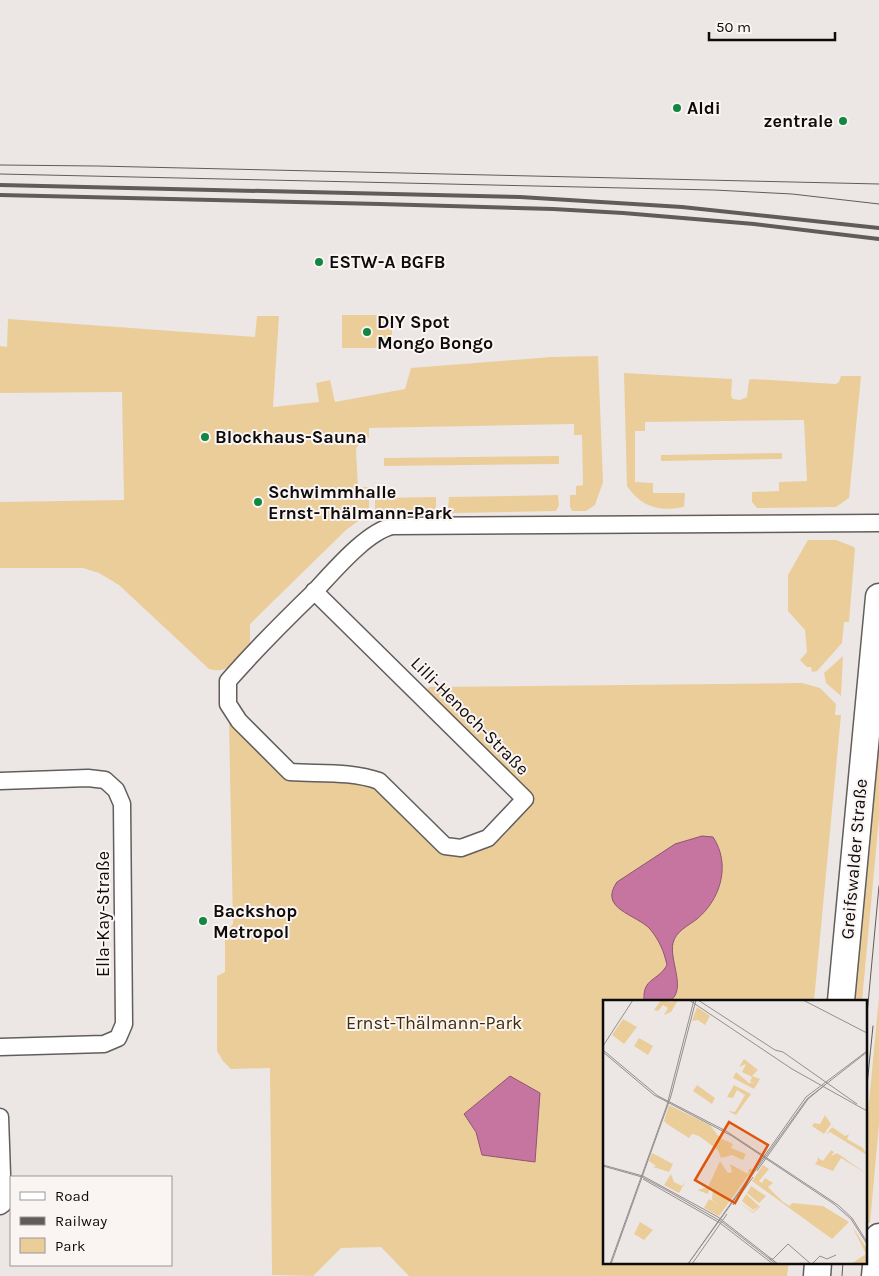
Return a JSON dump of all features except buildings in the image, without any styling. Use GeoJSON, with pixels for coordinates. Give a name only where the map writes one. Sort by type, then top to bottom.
{"type":"FeatureCollection","features":[{"type":"Feature","properties":{"kind":"main road","name":"Greifswalder Straße"},"geometry":{"type":"LineString","coordinates":[[841,1000],[879,598]]}},
{"type":"Feature","properties":{"kind":"street","name":"Lilli-Henoch-Straße"},"geometry":{"type":"LineString","coordinates":[[314,591],[525,799],[488,838],[461,848],[445,846],[379,781],[365,776],[290,772],[239,721],[228,704],[228,681],[254,652],[314,591],[360,545],[385,528],[393,526],[879,523]]}},
{"type":"Feature","properties":{"kind":"street","name":"Ella-Kay-Straße"},"geometry":{"type":"LineString","coordinates":[[0,781],[88,778],[105,780],[116,790],[121,798],[124,1024],[118,1038],[104,1044],[0,1046]]}},
{"type":"Feature","properties":{"kind":"street"},"geometry":{"type":"LineString","coordinates":[[0,1117],[3,1204],[0,1206]]}},
{"type":"Feature","properties":{"kind":"green space","name":"DIY Spot Mongo Bongo"},"geometry":{"type":"Polygon","coordinates":[[[342,315],[392,315],[392,348],[342,348],[342,315]]]}},
{"type":"Feature","properties":{"kind":"green space"},"geometry":{"type":"Polygon","coordinates":[[[257,316],[279,316],[273,407],[319,402],[316,383],[330,380],[335,402],[405,389],[411,368],[551,357],[598,356],[603,482],[595,505],[586,511],[572,511],[570,507],[570,495],[576,495],[576,486],[583,485],[582,435],[574,435],[574,424],[369,428],[369,438],[362,438],[356,449],[358,487],[369,487],[369,513],[346,530],[250,624],[250,647],[237,661],[222,670],[209,669],[119,585],[99,573],[83,568],[0,568],[0,502],[124,500],[122,392],[0,393],[0,346],[7,347],[8,319],[255,337],[257,316]]]}},
{"type":"Feature","properties":{"kind":"green space"},"geometry":{"type":"Polygon","coordinates":[[[624,373],[732,379],[731,396],[733,399],[740,400],[747,397],[749,380],[752,379],[836,384],[841,376],[861,376],[849,498],[836,507],[757,508],[752,502],[752,492],[779,491],[779,482],[807,481],[804,420],[645,422],[645,431],[635,431],[635,482],[653,483],[653,493],[685,493],[684,507],[667,509],[645,503],[638,499],[627,486],[624,373]]]}},
{"type":"Feature","properties":{"kind":"green space"},"geometry":{"type":"Polygon","coordinates":[[[782,453],[782,459],[661,461],[661,455],[782,453]]]}},
{"type":"Feature","properties":{"kind":"green space"},"geometry":{"type":"Polygon","coordinates":[[[559,456],[559,464],[384,466],[384,458],[559,456]]]}},
{"type":"Feature","properties":{"kind":"green space"},"geometry":{"type":"Polygon","coordinates":[[[558,495],[559,505],[556,511],[451,513],[448,508],[449,497],[558,495]]]}},
{"type":"Feature","properties":{"kind":"green space"},"geometry":{"type":"Polygon","coordinates":[[[436,497],[436,507],[432,513],[375,514],[375,498],[436,497]]]}},
{"type":"Feature","properties":{"kind":"green space"},"geometry":{"type":"Polygon","coordinates":[[[808,540],[836,540],[855,549],[849,622],[844,622],[842,643],[817,671],[812,672],[811,667],[807,667],[800,660],[807,652],[805,630],[788,611],[788,575],[808,540]]]}},
{"type":"Feature","properties":{"kind":"green space"},"geometry":{"type":"Polygon","coordinates":[[[843,656],[841,696],[826,683],[824,673],[843,656]]]}},
{"type":"Feature","properties":{"kind":"green space","name":"Ernst-Thälmann-Park"},"geometry":{"type":"Polygon","coordinates":[[[802,683],[820,688],[836,704],[835,715],[841,715],[814,1000],[603,1000],[603,1264],[789,1264],[787,1276],[409,1276],[381,1247],[341,1248],[313,1276],[272,1275],[270,1068],[231,1069],[217,1051],[217,976],[225,972],[225,933],[233,924],[229,722],[289,779],[344,779],[365,784],[375,788],[445,853],[479,852],[531,798],[426,691],[429,687],[802,683]]]}},
{"type":"Feature","properties":{"kind":"green space"},"geometry":{"type":"Polygon","coordinates":[[[879,692],[879,818],[862,1000],[851,1000],[879,692]]]}},
{"type":"Feature","properties":{"kind":"green space"},"geometry":{"type":"Polygon","coordinates":[[[879,997],[879,1124],[870,1223],[866,1223],[866,1134],[879,997]]]}},
{"type":"Feature","properties":{"kind":"shaded area"},"geometry":{"type":"Polygon","coordinates":[[[702,836],[713,837],[721,858],[721,881],[712,902],[697,919],[680,932],[673,943],[672,950],[677,982],[675,996],[671,1000],[645,1000],[644,992],[648,983],[667,965],[664,955],[659,942],[650,929],[615,905],[612,899],[612,891],[617,882],[675,844],[702,836]]]}},
{"type":"Feature","properties":{"kind":"shaded area"},"geometry":{"type":"Polygon","coordinates":[[[510,1076],[540,1093],[535,1162],[482,1155],[476,1132],[464,1114],[510,1076]]]}},
{"type":"Feature","properties":{"kind":"tram line"},"geometry":{"type":"LineString","coordinates":[[0,165],[879,184]]}},
{"type":"Feature","properties":{"kind":"tram line"},"geometry":{"type":"LineString","coordinates":[[0,174],[714,190],[792,194],[879,204]]}},
{"type":"Feature","properties":{"kind":"tram line"},"geometry":{"type":"LineString","coordinates":[[866,1025],[879,886]]}},
{"type":"Feature","properties":{"kind":"tram line"},"geometry":{"type":"LineString","coordinates":[[866,1095],[873,1026]]}},
{"type":"Feature","properties":{"kind":"tram line"},"geometry":{"type":"LineString","coordinates":[[842,1276],[843,1264]]}},
{"type":"Feature","properties":{"kind":"railway"},"geometry":{"type":"LineString","coordinates":[[0,185],[520,197],[682,207],[879,228]]}},
{"type":"Feature","properties":{"kind":"railway"},"geometry":{"type":"LineString","coordinates":[[0,195],[553,209],[754,224],[879,239]]}},
{"type":"Feature","properties":{"kind":"place","name":"Aldi"},"geometry":{"type":"Point","coordinates":[677,108]}},
{"type":"Feature","properties":{"kind":"place","name":"zentrale"},"geometry":{"type":"Point","coordinates":[843,121]}},
{"type":"Feature","properties":{"kind":"place","name":"ESTW-A BGFB"},"geometry":{"type":"Point","coordinates":[319,262]}},
{"type":"Feature","properties":{"kind":"place","name":"DIY Spot Mongo Bongo"},"geometry":{"type":"Point","coordinates":[367,332]}},
{"type":"Feature","properties":{"kind":"place","name":"Blockhaus-Sauna"},"geometry":{"type":"Point","coordinates":[205,437]}},
{"type":"Feature","properties":{"kind":"place","name":"Schwimmhalle Ernst-Thälmann-Park"},"geometry":{"type":"Point","coordinates":[258,502]}},
{"type":"Feature","properties":{"kind":"place","name":"Backshop Metropol"},"geometry":{"type":"Point","coordinates":[203,921]}}]}
